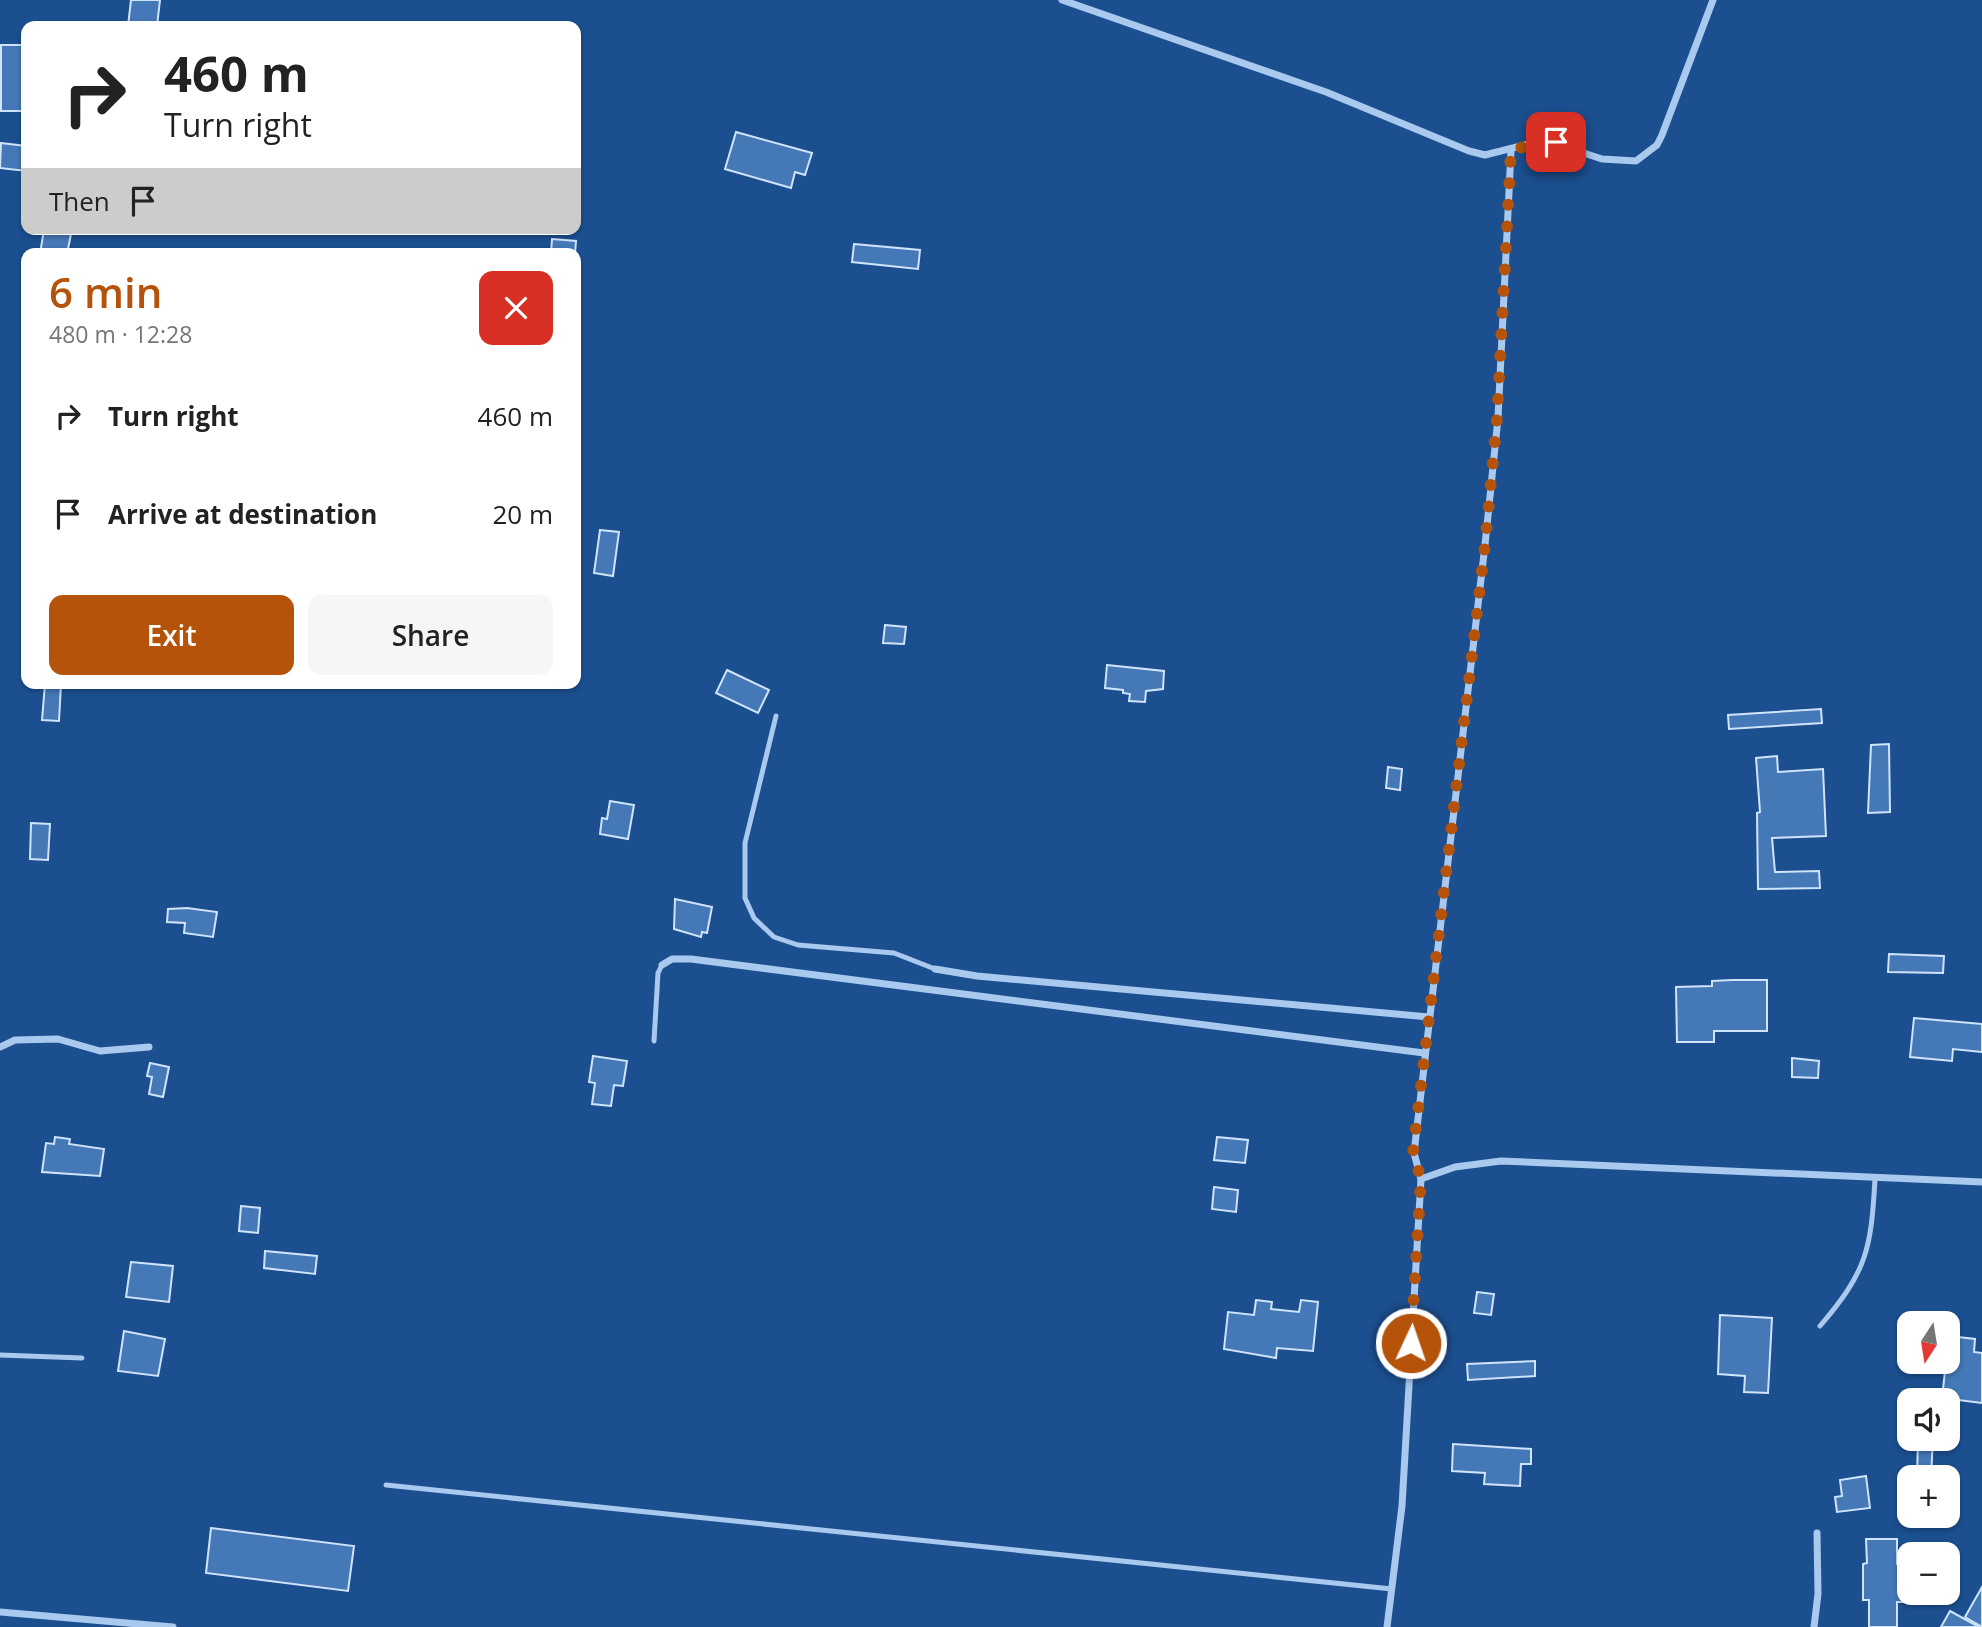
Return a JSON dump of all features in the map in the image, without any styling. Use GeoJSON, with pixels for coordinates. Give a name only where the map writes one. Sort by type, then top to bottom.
{"type":"FeatureCollection","features":[{"type":"Feature","properties":{"kind":"street"},"geometry":{"type":"LineString","coordinates":[[1062,0],[1325,93],[1469,151],[1485,155],[1511,151],[1544,140],[1602,159],[1624,163],[1636,162],[1647,155],[1662,135],[1713,0]]}},
{"type":"Feature","properties":{"kind":"street"},"geometry":{"type":"LineString","coordinates":[[1387,1627],[1402,1506],[1421,1179],[1413,1153],[1442,927],[1493,469],[1511,151]]}},
{"type":"Feature","properties":{"kind":"street"},"geometry":{"type":"LineString","coordinates":[[662,965],[672,958],[691,959],[1424,1053]]}},
{"type":"Feature","properties":{"kind":"street"},"geometry":{"type":"LineString","coordinates":[[935,970],[1429,1017]]}},
{"type":"Feature","properties":{"kind":"street"},"geometry":{"type":"LineString","coordinates":[[0,1047],[15,1040],[58,1039],[100,1051],[149,1047]]}},
{"type":"Feature","properties":{"kind":"street"},"geometry":{"type":"LineString","coordinates":[[1421,1179],[1455,1167],[1502,1161],[1982,1182]]}},
{"type":"Feature","properties":{"kind":"street"},"geometry":{"type":"LineString","coordinates":[[1814,1627],[1818,1594],[1817,1533]]}},
{"type":"Feature","properties":{"kind":"street"},"geometry":{"type":"LineString","coordinates":[[0,1612],[173,1627]]}},
{"type":"Feature","properties":{"kind":"lane"},"geometry":{"type":"LineString","coordinates":[[776,716],[746,843],[745,898],[754,918],[774,937],[798,945],[894,953],[935,970]]}},
{"type":"Feature","properties":{"kind":"lane"},"geometry":{"type":"LineString","coordinates":[[654,1041],[657,973],[662,965]]}},
{"type":"Feature","properties":{"kind":"lane"},"geometry":{"type":"LineString","coordinates":[[1820,1326],[1853,1286],[1860,1270],[1869,1245],[1875,1179]]}},
{"type":"Feature","properties":{"kind":"lane"},"geometry":{"type":"LineString","coordinates":[[0,1355],[82,1358]]}},
{"type":"Feature","properties":{"kind":"lane"},"geometry":{"type":"LineString","coordinates":[[386,1485],[1392,1589]]}},
{"type":"Feature","properties":{"kind":"building"},"geometry":{"type":"Polygon","coordinates":[[[131,0],[160,0],[158,21],[129,21],[131,0]]]}},
{"type":"Feature","properties":{"kind":"building"},"geometry":{"type":"Polygon","coordinates":[[[1,45],[21,45],[21,111],[1,111],[1,45]]]}},
{"type":"Feature","properties":{"kind":"building"},"geometry":{"type":"Polygon","coordinates":[[[736,132],[812,153],[805,175],[795,172],[791,188],[725,169],[736,132]]]}},
{"type":"Feature","properties":{"kind":"building"},"geometry":{"type":"Polygon","coordinates":[[[1,143],[21,145],[21,170],[0,168],[1,143]]]}},
{"type":"Feature","properties":{"kind":"building"},"geometry":{"type":"Polygon","coordinates":[[[43,235],[71,235],[68,248],[41,248],[43,235]]]}},
{"type":"Feature","properties":{"kind":"building"},"geometry":{"type":"Polygon","coordinates":[[[552,239],[576,241],[575,248],[551,248],[552,239]]]}},
{"type":"Feature","properties":{"kind":"building"},"geometry":{"type":"Polygon","coordinates":[[[854,244],[920,250],[918,269],[852,262],[854,244]]]}},
{"type":"Feature","properties":{"kind":"building"},"geometry":{"type":"Polygon","coordinates":[[[600,530],[619,532],[613,576],[594,573],[600,530]]]}},
{"type":"Feature","properties":{"kind":"building"},"geometry":{"type":"Polygon","coordinates":[[[885,625],[906,627],[904,644],[883,643],[885,625]]]}},
{"type":"Feature","properties":{"kind":"building"},"geometry":{"type":"Polygon","coordinates":[[[1107,665],[1164,671],[1163,689],[1146,691],[1145,702],[1129,701],[1130,694],[1123,693],[1123,690],[1105,688],[1107,665]]]}},
{"type":"Feature","properties":{"kind":"building"},"geometry":{"type":"Polygon","coordinates":[[[727,670],[769,690],[758,713],[716,693],[727,670]]]}},
{"type":"Feature","properties":{"kind":"building"},"geometry":{"type":"Polygon","coordinates":[[[45,689],[61,689],[59,721],[42,720],[45,689]]]}},
{"type":"Feature","properties":{"kind":"building"},"geometry":{"type":"Polygon","coordinates":[[[1821,709],[1822,723],[1729,729],[1728,715],[1821,709]]]}},
{"type":"Feature","properties":{"kind":"building"},"geometry":{"type":"Polygon","coordinates":[[[1889,744],[1890,812],[1868,813],[1871,745],[1889,744]]]}},
{"type":"Feature","properties":{"kind":"building"},"geometry":{"type":"Polygon","coordinates":[[[1777,756],[1778,772],[1823,769],[1826,836],[1772,838],[1775,872],[1819,871],[1820,888],[1758,889],[1757,813],[1760,812],[1756,758],[1777,756]]]}},
{"type":"Feature","properties":{"kind":"building"},"geometry":{"type":"Polygon","coordinates":[[[1388,767],[1402,769],[1400,790],[1386,788],[1388,767]]]}},
{"type":"Feature","properties":{"kind":"building"},"geometry":{"type":"Polygon","coordinates":[[[610,801],[634,805],[628,839],[600,834],[602,818],[607,819],[610,801]]]}},
{"type":"Feature","properties":{"kind":"building"},"geometry":{"type":"Polygon","coordinates":[[[31,823],[50,824],[48,860],[30,859],[31,823]]]}},
{"type":"Feature","properties":{"kind":"building"},"geometry":{"type":"Polygon","coordinates":[[[675,899],[712,907],[707,933],[702,932],[701,937],[674,929],[675,899]]]}},
{"type":"Feature","properties":{"kind":"building"},"geometry":{"type":"Polygon","coordinates":[[[187,908],[217,912],[213,937],[184,933],[185,923],[167,922],[168,909],[187,908]]]}},
{"type":"Feature","properties":{"kind":"building"},"geometry":{"type":"Polygon","coordinates":[[[1889,954],[1944,956],[1943,973],[1888,972],[1889,954]]]}},
{"type":"Feature","properties":{"kind":"building"},"geometry":{"type":"Polygon","coordinates":[[[1767,980],[1767,1031],[1714,1031],[1714,1042],[1677,1042],[1676,987],[1712,986],[1712,981],[1767,980]]]}},
{"type":"Feature","properties":{"kind":"building"},"geometry":{"type":"Polygon","coordinates":[[[1914,1018],[1982,1024],[1982,1052],[1953,1049],[1952,1061],[1910,1057],[1914,1018]]]}},
{"type":"Feature","properties":{"kind":"building"},"geometry":{"type":"Polygon","coordinates":[[[593,1056],[627,1061],[623,1086],[614,1085],[611,1106],[592,1104],[595,1083],[589,1082],[593,1056]]]}},
{"type":"Feature","properties":{"kind":"building"},"geometry":{"type":"Polygon","coordinates":[[[1792,1058],[1819,1061],[1818,1078],[1792,1077],[1792,1058]]]}},
{"type":"Feature","properties":{"kind":"building"},"geometry":{"type":"Polygon","coordinates":[[[150,1063],[169,1067],[163,1097],[149,1094],[152,1077],[147,1076],[150,1063]]]}},
{"type":"Feature","properties":{"kind":"building"},"geometry":{"type":"Polygon","coordinates":[[[55,1137],[70,1139],[69,1144],[104,1149],[100,1176],[42,1172],[46,1143],[54,1144],[55,1137]]]}},
{"type":"Feature","properties":{"kind":"building"},"geometry":{"type":"Polygon","coordinates":[[[1217,1137],[1248,1140],[1245,1163],[1214,1160],[1217,1137]]]}},
{"type":"Feature","properties":{"kind":"building"},"geometry":{"type":"Polygon","coordinates":[[[1214,1187],[1238,1190],[1236,1212],[1212,1209],[1214,1187]]]}},
{"type":"Feature","properties":{"kind":"building"},"geometry":{"type":"Polygon","coordinates":[[[241,1206],[260,1208],[258,1233],[239,1231],[241,1206]]]}},
{"type":"Feature","properties":{"kind":"building"},"geometry":{"type":"Polygon","coordinates":[[[265,1251],[317,1256],[315,1274],[264,1268],[265,1251]]]}},
{"type":"Feature","properties":{"kind":"building"},"geometry":{"type":"Polygon","coordinates":[[[131,1262],[173,1266],[169,1302],[126,1297],[131,1262]]]}},
{"type":"Feature","properties":{"kind":"building"},"geometry":{"type":"Polygon","coordinates":[[[1477,1292],[1494,1294],[1491,1315],[1474,1313],[1477,1292]]]}},
{"type":"Feature","properties":{"kind":"building"},"geometry":{"type":"Polygon","coordinates":[[[1256,1300],[1272,1302],[1271,1309],[1299,1312],[1301,1300],[1318,1302],[1313,1351],[1277,1348],[1276,1358],[1224,1349],[1228,1312],[1254,1315],[1256,1300]]]}},
{"type":"Feature","properties":{"kind":"building"},"geometry":{"type":"Polygon","coordinates":[[[1720,1315],[1772,1318],[1768,1393],[1744,1392],[1745,1376],[1718,1374],[1720,1315]]]}},
{"type":"Feature","properties":{"kind":"building"},"geometry":{"type":"Polygon","coordinates":[[[124,1331],[165,1339],[158,1376],[118,1371],[124,1331]]]}},
{"type":"Feature","properties":{"kind":"building"},"geometry":{"type":"Polygon","coordinates":[[[1960,1337],[1975,1339],[1974,1352],[1982,1353],[1982,1403],[1960,1400],[1960,1388],[1943,1388],[1945,1374],[1960,1374],[1960,1337]]]}},
{"type":"Feature","properties":{"kind":"building"},"geometry":{"type":"Polygon","coordinates":[[[1535,1361],[1535,1376],[1468,1380],[1467,1364],[1535,1361]]]}},
{"type":"Feature","properties":{"kind":"building"},"geometry":{"type":"Polygon","coordinates":[[[1453,1444],[1531,1449],[1531,1464],[1521,1464],[1520,1486],[1484,1484],[1485,1473],[1452,1471],[1453,1444]]]}},
{"type":"Feature","properties":{"kind":"building"},"geometry":{"type":"Polygon","coordinates":[[[1918,1451],[1932,1451],[1932,1465],[1917,1465],[1918,1451]]]}},
{"type":"Feature","properties":{"kind":"building"},"geometry":{"type":"Polygon","coordinates":[[[1866,1476],[1870,1508],[1837,1512],[1835,1497],[1842,1496],[1840,1480],[1866,1476]]]}},
{"type":"Feature","properties":{"kind":"building"},"geometry":{"type":"Polygon","coordinates":[[[211,1528],[354,1546],[348,1591],[206,1573],[211,1528]]]}},
{"type":"Feature","properties":{"kind":"building"},"geometry":{"type":"Polygon","coordinates":[[[1866,1539],[1897,1539],[1897,1627],[1869,1627],[1869,1600],[1863,1600],[1863,1564],[1867,1563],[1866,1539]]]}},
{"type":"Feature","properties":{"kind":"building"},"geometry":{"type":"Polygon","coordinates":[[[1982,1587],[1982,1627],[1965,1617],[1982,1587]]]}},
{"type":"Feature","properties":{"kind":"building"},"geometry":{"type":"Polygon","coordinates":[[[1950,1611],[1979,1627],[1941,1627],[1950,1611]]]}},
{"type":"Feature","properties":{"kind":"route"},"geometry":{"type":"LineString","coordinates":[[1411,1343],[1421,1179],[1413,1153],[1442,927],[1485,545],[1497,418],[1511,151],[1544,140],[1556,142]]}}]}
